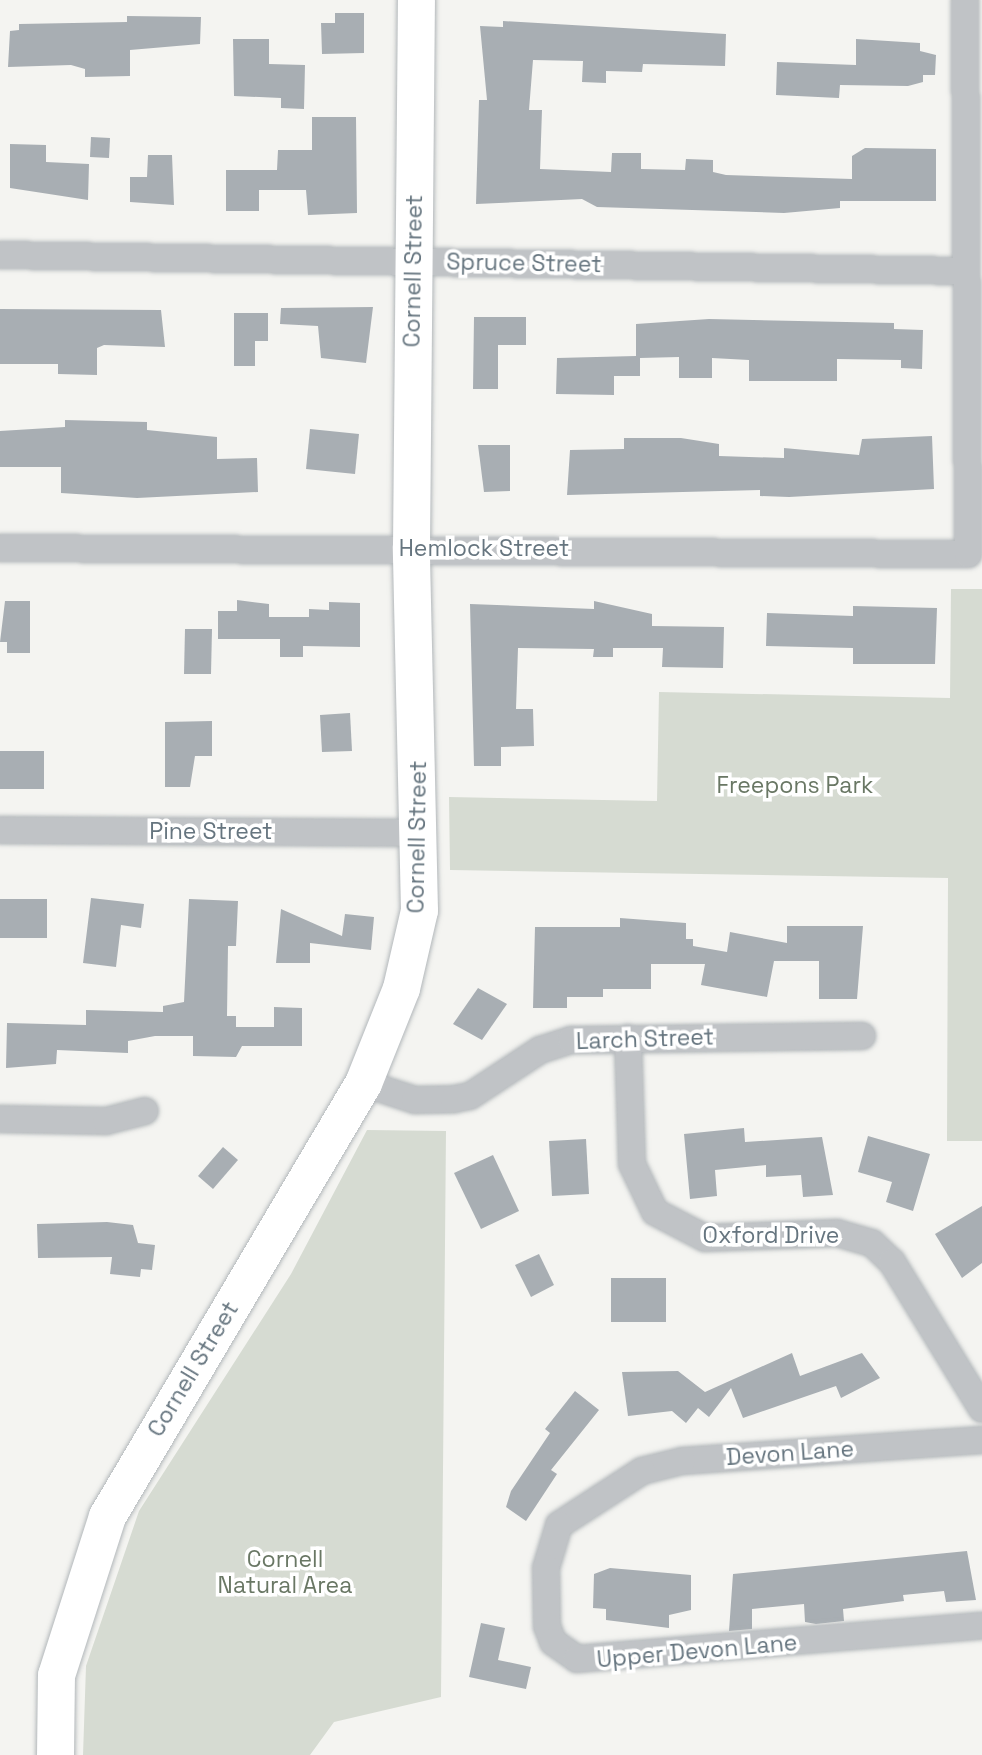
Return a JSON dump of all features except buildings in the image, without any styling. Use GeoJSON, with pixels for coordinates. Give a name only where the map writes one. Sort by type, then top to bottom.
{"type":"FeatureCollection","features":[{"type":"Feature","properties":{"kind":"street","name":"Cornell Street"},"geometry":{"type":"LineString","coordinates":[[55,1755],[56,1675],[107,1516],[363,1083],[401,988],[419,910],[422,832],[411,546],[416,0]]}},
{"type":"Feature","properties":{"kind":"street"},"geometry":{"type":"LineString","coordinates":[[964,271],[965,0]]}},
{"type":"Feature","properties":{"kind":"street","name":"Spruce Street"},"geometry":{"type":"LineString","coordinates":[[0,255],[414,264],[964,271]]}},
{"type":"Feature","properties":{"kind":"street","name":"Hemlock Street"},"geometry":{"type":"LineString","coordinates":[[0,548],[263,552],[411,546],[968,554],[964,271]]}},
{"type":"Feature","properties":{"kind":"street","name":"Pine Street"},"geometry":{"type":"LineString","coordinates":[[0,830],[422,832]]}},
{"type":"Feature","properties":{"kind":"street","name":"Larch Street"},"geometry":{"type":"LineString","coordinates":[[363,1083],[415,1100],[454,1099],[470,1096],[540,1050],[571,1040],[862,1035]]}},
{"type":"Feature","properties":{"kind":"street","name":"Oxford Drive"},"geometry":{"type":"LineString","coordinates":[[628,1038],[632,1164],[655,1212],[705,1238],[837,1233],[872,1243],[892,1262],[982,1409]]}},
{"type":"Feature","properties":{"kind":"street"},"geometry":{"type":"LineString","coordinates":[[0,1119],[106,1121],[145,1111]]}},
{"type":"Feature","properties":{"kind":"street","name":"Devon Lane"},"geometry":{"type":"LineString","coordinates":[[605,1492],[642,1471],[682,1461],[982,1440]]}},
{"type":"Feature","properties":{"kind":"street","name":"Upper Devon Lane"},"geometry":{"type":"LineString","coordinates":[[605,1492],[559,1525],[549,1545],[547,1626],[553,1642],[577,1659],[982,1626]]}},
{"type":"Feature","properties":{"kind":"green space","name":"Freepons Park"},"geometry":{"type":"Polygon","coordinates":[[[951,589],[982,589],[982,1141],[947,1141],[948,878],[450,870],[449,797],[657,801],[659,692],[950,698],[951,589]]]}},
{"type":"Feature","properties":{"kind":"green space","name":"Cornell Natural Area"},"geometry":{"type":"Polygon","coordinates":[[[367,1130],[446,1131],[441,1697],[334,1722],[310,1755],[83,1755],[86,1666],[139,1511],[291,1274],[367,1130]]]}}]}
